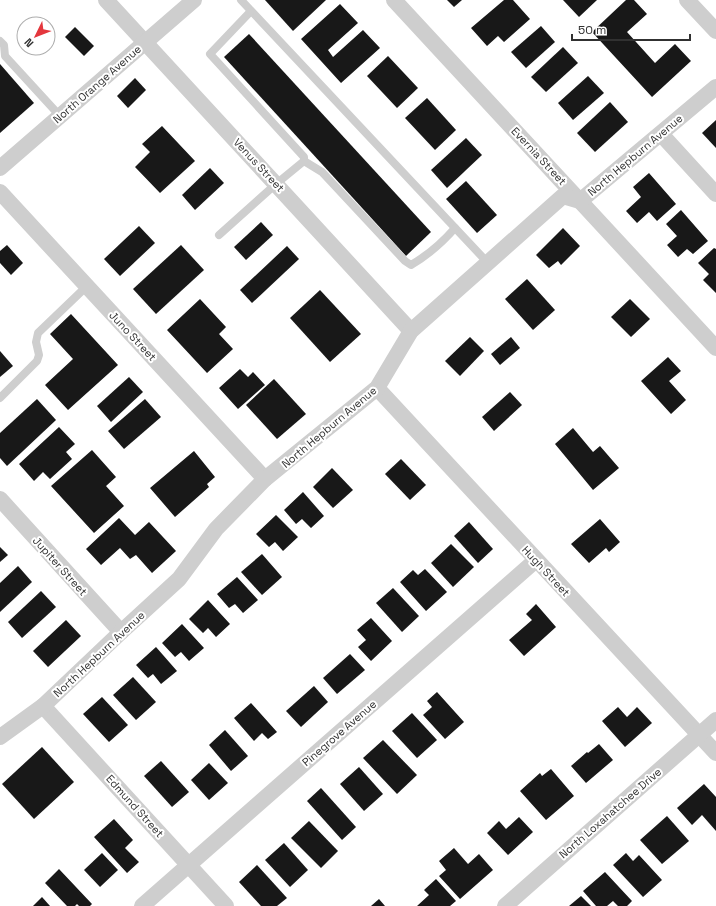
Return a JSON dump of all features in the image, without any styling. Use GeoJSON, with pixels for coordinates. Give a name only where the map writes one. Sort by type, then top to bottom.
{"type":"FeatureCollection","features":[{"type":"Feature","properties":{"kind":"street","name":"Venus Street"},"geometry":{"type":"LineString","coordinates":[[106,0],[411,331]]}},
{"type":"Feature","properties":{"kind":"street","name":"North Orange Avenue"},"geometry":{"type":"LineString","coordinates":[[0,168],[194,0]]}},
{"type":"Feature","properties":{"kind":"street","name":"Evernia Street"},"geometry":{"type":"LineString","coordinates":[[394,0],[716,348]]}},
{"type":"Feature","properties":{"kind":"street"},"geometry":{"type":"LineString","coordinates":[[688,0],[716,31]]}},
{"type":"Feature","properties":{"kind":"street","name":"North Hepburn Avenue"},"geometry":{"type":"LineString","coordinates":[[0,737],[44,706],[179,579],[216,529],[265,479],[376,388],[411,331],[563,196],[580,201],[716,87]]}},
{"type":"Feature","properties":{"kind":"street"},"geometry":{"type":"LineString","coordinates":[[661,134],[716,194]]}},
{"type":"Feature","properties":{"kind":"street","name":"Juno Street"},"geometry":{"type":"LineString","coordinates":[[0,192],[265,479]]}},
{"type":"Feature","properties":{"kind":"street","name":"Hugh Street"},"geometry":{"type":"LineString","coordinates":[[376,388],[716,753]]}},
{"type":"Feature","properties":{"kind":"street","name":"Jupiter Street"},"geometry":{"type":"LineString","coordinates":[[0,500],[121,632]]}},
{"type":"Feature","properties":{"kind":"street","name":"Pinegrove Avenue"},"geometry":{"type":"LineString","coordinates":[[142,906],[536,560]]}},
{"type":"Feature","properties":{"kind":"street","name":"Edmund Street"},"geometry":{"type":"LineString","coordinates":[[44,706],[226,906]]}},
{"type":"Feature","properties":{"kind":"street","name":"North Loxahatchee Drive"},"geometry":{"type":"LineString","coordinates":[[505,906],[716,720]]}},
{"type":"Feature","properties":{"kind":"lane"},"geometry":{"type":"LineString","coordinates":[[241,0],[488,263]]}},
{"type":"Feature","properties":{"kind":"lane"},"geometry":{"type":"LineString","coordinates":[[251,11],[210,54],[304,157],[304,161],[322,172],[405,261],[411,265],[425,256],[447,238],[455,228]]}},
{"type":"Feature","properties":{"kind":"lane"},"geometry":{"type":"LineString","coordinates":[[0,41],[4,45],[5,56],[60,116]]}},
{"type":"Feature","properties":{"kind":"lane"},"geometry":{"type":"LineString","coordinates":[[220,235],[276,184],[304,161]]}},
{"type":"Feature","properties":{"kind":"lane"},"geometry":{"type":"LineString","coordinates":[[0,398],[37,361],[39,354],[36,342],[38,333],[87,286]]}},
{"type":"Feature","properties":{"kind":"building"},"geometry":{"type":"Polygon","coordinates":[[[265,0],[326,0],[293,31],[265,0]]]}},
{"type":"Feature","properties":{"kind":"building"},"geometry":{"type":"Polygon","coordinates":[[[447,0],[462,0],[454,7],[447,0]]]}},
{"type":"Feature","properties":{"kind":"building"},"geometry":{"type":"Polygon","coordinates":[[[504,0],[513,0],[530,19],[504,42],[498,36],[487,46],[471,28],[504,0]]]}},
{"type":"Feature","properties":{"kind":"building"},"geometry":{"type":"Polygon","coordinates":[[[563,0],[597,0],[579,17],[563,0]]]}},
{"type":"Feature","properties":{"kind":"building"},"geometry":{"type":"Polygon","coordinates":[[[626,0],[634,0],[647,14],[627,32],[655,63],[675,44],[691,61],[652,97],[592,32],[626,0]]]}},
{"type":"Feature","properties":{"kind":"building"},"geometry":{"type":"Polygon","coordinates":[[[340,4],[358,23],[328,50],[333,57],[363,30],[380,48],[341,83],[301,39],[340,4]]]}},
{"type":"Feature","properties":{"kind":"building"},"geometry":{"type":"Polygon","coordinates":[[[541,26],[555,42],[526,68],[511,52],[541,26]]]}},
{"type":"Feature","properties":{"kind":"building"},"geometry":{"type":"Polygon","coordinates":[[[75,27],[94,46],[84,56],[65,37],[75,27]]]}},
{"type":"Feature","properties":{"kind":"building"},"geometry":{"type":"Polygon","coordinates":[[[249,34],[431,232],[406,256],[224,57],[249,34]]]}},
{"type":"Feature","properties":{"kind":"building"},"geometry":{"type":"Polygon","coordinates":[[[563,47],[578,63],[546,92],[531,77],[563,47]]]}},
{"type":"Feature","properties":{"kind":"building"},"geometry":{"type":"Polygon","coordinates":[[[388,56],[418,88],[397,108],[367,76],[388,56]]]}},
{"type":"Feature","properties":{"kind":"building"},"geometry":{"type":"Polygon","coordinates":[[[0,64],[34,103],[0,133],[0,64]]]}},
{"type":"Feature","properties":{"kind":"building"},"geometry":{"type":"Polygon","coordinates":[[[588,76],[604,93],[573,120],[558,103],[588,76]]]}},
{"type":"Feature","properties":{"kind":"building"},"geometry":{"type":"Polygon","coordinates":[[[135,78],[146,90],[128,108],[117,96],[135,78]]]}},
{"type":"Feature","properties":{"kind":"building"},"geometry":{"type":"Polygon","coordinates":[[[427,98],[456,130],[435,150],[405,118],[427,98]]]}},
{"type":"Feature","properties":{"kind":"building"},"geometry":{"type":"Polygon","coordinates":[[[610,102],[628,122],[595,152],[577,133],[610,102]]]}},
{"type":"Feature","properties":{"kind":"building"},"geometry":{"type":"Polygon","coordinates":[[[716,120],[716,148],[702,133],[716,120]]]}},
{"type":"Feature","properties":{"kind":"building"},"geometry":{"type":"Polygon","coordinates":[[[162,126],[195,161],[160,193],[135,167],[150,152],[142,144],[162,126]]]}},
{"type":"Feature","properties":{"kind":"building"},"geometry":{"type":"Polygon","coordinates":[[[466,138],[482,155],[447,188],[431,170],[466,138]]]}},
{"type":"Feature","properties":{"kind":"building"},"geometry":{"type":"Polygon","coordinates":[[[210,168],[224,183],[195,210],[182,195],[210,168]]]}},
{"type":"Feature","properties":{"kind":"building"},"geometry":{"type":"Polygon","coordinates":[[[649,173],[676,204],[657,221],[649,212],[637,223],[626,211],[641,197],[633,187],[649,173]]]}},
{"type":"Feature","properties":{"kind":"building"},"geometry":{"type":"Polygon","coordinates":[[[466,181],[497,215],[477,233],[446,199],[466,181]]]}},
{"type":"Feature","properties":{"kind":"building"},"geometry":{"type":"Polygon","coordinates":[[[681,210],[708,241],[693,254],[687,249],[678,257],[667,245],[677,236],[666,224],[681,210]]]}},
{"type":"Feature","properties":{"kind":"building"},"geometry":{"type":"Polygon","coordinates":[[[261,222],[273,235],[246,260],[234,247],[261,222]]]}},
{"type":"Feature","properties":{"kind":"building"},"geometry":{"type":"Polygon","coordinates":[[[139,226],[155,243],[120,276],[104,259],[139,226]]]}},
{"type":"Feature","properties":{"kind":"building"},"geometry":{"type":"Polygon","coordinates":[[[563,228],[580,246],[561,265],[558,261],[549,268],[536,255],[563,228]]]}},
{"type":"Feature","properties":{"kind":"building"},"geometry":{"type":"Polygon","coordinates":[[[7,245],[23,263],[11,275],[0,263],[0,251],[7,245]]]}},
{"type":"Feature","properties":{"kind":"building"},"geometry":{"type":"Polygon","coordinates":[[[181,245],[204,270],[156,314],[133,289],[181,245]]]}},
{"type":"Feature","properties":{"kind":"building"},"geometry":{"type":"Polygon","coordinates":[[[287,246],[299,259],[252,303],[240,290],[287,246]]]}},
{"type":"Feature","properties":{"kind":"building"},"geometry":{"type":"Polygon","coordinates":[[[714,248],[716,249],[716,293],[703,280],[709,274],[698,263],[714,248]]]}},
{"type":"Feature","properties":{"kind":"building"},"geometry":{"type":"Polygon","coordinates":[[[527,279],[555,310],[533,330],[505,299],[527,279]]]}},
{"type":"Feature","properties":{"kind":"building"},"geometry":{"type":"Polygon","coordinates":[[[320,290],[361,334],[330,362],[290,318],[320,290]]]}},
{"type":"Feature","properties":{"kind":"building"},"geometry":{"type":"Polygon","coordinates":[[[200,299],[226,327],[219,334],[233,349],[207,373],[167,330],[200,299]]]}},
{"type":"Feature","properties":{"kind":"building"},"geometry":{"type":"Polygon","coordinates":[[[630,299],[650,319],[631,337],[611,317],[630,299]]]}},
{"type":"Feature","properties":{"kind":"building"},"geometry":{"type":"Polygon","coordinates":[[[71,314],[118,365],[68,410],[45,385],[73,359],[50,334],[71,314]]]}},
{"type":"Feature","properties":{"kind":"building"},"geometry":{"type":"Polygon","coordinates":[[[470,337],[484,351],[460,376],[445,361],[470,337]]]}},
{"type":"Feature","properties":{"kind":"building"},"geometry":{"type":"Polygon","coordinates":[[[511,337],[520,348],[500,365],[491,354],[511,337]]]}},
{"type":"Feature","properties":{"kind":"building"},"geometry":{"type":"Polygon","coordinates":[[[0,351],[13,366],[0,377],[0,351]]]}},
{"type":"Feature","properties":{"kind":"building"},"geometry":{"type":"Polygon","coordinates":[[[668,357],[681,371],[669,381],[686,400],[671,414],[641,381],[668,357]]]}},
{"type":"Feature","properties":{"kind":"building"},"geometry":{"type":"Polygon","coordinates":[[[240,369],[248,377],[253,372],[265,385],[238,409],[219,388],[240,369]]]}},
{"type":"Feature","properties":{"kind":"building"},"geometry":{"type":"Polygon","coordinates":[[[129,377],[143,392],[111,422],[97,406],[129,377]]]}},
{"type":"Feature","properties":{"kind":"building"},"geometry":{"type":"Polygon","coordinates":[[[274,379],[306,414],[277,439],[246,405],[274,379]]]}},
{"type":"Feature","properties":{"kind":"building"},"geometry":{"type":"Polygon","coordinates":[[[510,392],[522,405],[494,431],[482,417],[510,392]]]}},
{"type":"Feature","properties":{"kind":"building"},"geometry":{"type":"Polygon","coordinates":[[[37,399],[56,420],[7,466],[0,458],[0,433],[37,399]]]}},
{"type":"Feature","properties":{"kind":"building"},"geometry":{"type":"Polygon","coordinates":[[[145,399],[161,417],[124,449],[108,431],[145,399]]]}},
{"type":"Feature","properties":{"kind":"building"},"geometry":{"type":"Polygon","coordinates":[[[59,427],[75,444],[66,452],[72,459],[50,479],[43,472],[34,481],[19,464],[59,427]]]}},
{"type":"Feature","properties":{"kind":"building"},"geometry":{"type":"Polygon","coordinates":[[[573,428],[593,452],[600,446],[619,468],[593,490],[555,444],[573,428]]]}},
{"type":"Feature","properties":{"kind":"building"},"geometry":{"type":"Polygon","coordinates":[[[92,450],[116,477],[106,486],[124,506],[94,533],[51,486],[92,450]]]}},
{"type":"Feature","properties":{"kind":"building"},"geometry":{"type":"Polygon","coordinates":[[[194,451],[215,477],[207,484],[209,487],[175,517],[150,488],[194,451]]]}},
{"type":"Feature","properties":{"kind":"building"},"geometry":{"type":"Polygon","coordinates":[[[401,459],[426,485],[410,500],[385,474],[401,459]]]}},
{"type":"Feature","properties":{"kind":"building"},"geometry":{"type":"Polygon","coordinates":[[[332,468],[353,490],[333,508],[313,487],[332,468]]]}},
{"type":"Feature","properties":{"kind":"building"},"geometry":{"type":"Polygon","coordinates":[[[303,492],[324,516],[311,528],[302,519],[296,524],[284,510],[303,492]]]}},
{"type":"Feature","properties":{"kind":"building"},"geometry":{"type":"Polygon","coordinates":[[[276,515],[298,537],[283,551],[275,542],[269,547],[256,534],[276,515]]]}},
{"type":"Feature","properties":{"kind":"building"},"geometry":{"type":"Polygon","coordinates":[[[119,518],[135,535],[149,522],[176,551],[152,573],[136,555],[130,559],[120,548],[101,565],[86,549],[119,518]]]}},
{"type":"Feature","properties":{"kind":"building"},"geometry":{"type":"Polygon","coordinates":[[[600,519],[620,542],[609,552],[606,548],[589,563],[571,544],[600,519]]]}},
{"type":"Feature","properties":{"kind":"building"},"geometry":{"type":"Polygon","coordinates":[[[469,522],[493,549],[478,563],[454,536],[469,522]]]}},
{"type":"Feature","properties":{"kind":"building"},"geometry":{"type":"Polygon","coordinates":[[[451,544],[474,567],[453,587],[431,563],[451,544]]]}},
{"type":"Feature","properties":{"kind":"building"},"geometry":{"type":"Polygon","coordinates":[[[0,547],[8,555],[0,562],[0,547]]]}},
{"type":"Feature","properties":{"kind":"building"},"geometry":{"type":"Polygon","coordinates":[[[262,554],[282,577],[262,595],[241,572],[262,554]]]}},
{"type":"Feature","properties":{"kind":"building"},"geometry":{"type":"Polygon","coordinates":[[[18,566],[32,582],[0,612],[0,583],[18,566]]]}},
{"type":"Feature","properties":{"kind":"building"},"geometry":{"type":"Polygon","coordinates":[[[425,569],[447,592],[426,611],[400,582],[413,570],[418,575],[425,569]]]}},
{"type":"Feature","properties":{"kind":"building"},"geometry":{"type":"Polygon","coordinates":[[[237,577],[258,600],[243,613],[235,604],[229,608],[217,594],[237,577]]]}},
{"type":"Feature","properties":{"kind":"building"},"geometry":{"type":"Polygon","coordinates":[[[393,588],[419,616],[402,632],[376,603],[393,588]]]}},
{"type":"Feature","properties":{"kind":"building"},"geometry":{"type":"Polygon","coordinates":[[[41,591],[56,607],[22,638],[8,622],[41,591]]]}},
{"type":"Feature","properties":{"kind":"building"},"geometry":{"type":"Polygon","coordinates":[[[208,600],[230,624],[216,637],[208,628],[203,633],[189,619],[208,600]]]}},
{"type":"Feature","properties":{"kind":"building"},"geometry":{"type":"Polygon","coordinates":[[[536,604],[556,627],[524,656],[509,640],[532,620],[526,614],[536,604]]]}},
{"type":"Feature","properties":{"kind":"building"},"geometry":{"type":"Polygon","coordinates":[[[371,618],[392,641],[371,661],[358,647],[366,640],[357,630],[371,618]]]}},
{"type":"Feature","properties":{"kind":"building"},"geometry":{"type":"Polygon","coordinates":[[[66,620],[81,636],[48,667],[33,651],[66,620]]]}},
{"type":"Feature","properties":{"kind":"building"},"geometry":{"type":"Polygon","coordinates":[[[182,624],[204,648],[189,661],[181,652],[175,657],[162,643],[182,624]]]}},
{"type":"Feature","properties":{"kind":"building"},"geometry":{"type":"Polygon","coordinates":[[[156,647],[177,671],[161,684],[153,674],[148,678],[136,665],[156,647]]]}},
{"type":"Feature","properties":{"kind":"building"},"geometry":{"type":"Polygon","coordinates":[[[350,654],[365,670],[337,694],[323,678],[350,654]]]}},
{"type":"Feature","properties":{"kind":"building"},"geometry":{"type":"Polygon","coordinates":[[[133,677],[156,702],[136,720],[113,695],[133,677]]]}},
{"type":"Feature","properties":{"kind":"building"},"geometry":{"type":"Polygon","coordinates":[[[314,686],[328,702],[301,727],[286,711],[314,686]]]}},
{"type":"Feature","properties":{"kind":"building"},"geometry":{"type":"Polygon","coordinates":[[[437,692],[464,722],[445,739],[423,715],[432,707],[427,701],[437,692]]]}},
{"type":"Feature","properties":{"kind":"building"},"geometry":{"type":"Polygon","coordinates":[[[102,697],[128,725],[109,742],[83,714],[102,697]]]}},
{"type":"Feature","properties":{"kind":"building"},"geometry":{"type":"Polygon","coordinates":[[[251,703],[277,732],[268,739],[262,733],[254,741],[234,718],[251,703]]]}},
{"type":"Feature","properties":{"kind":"building"},"geometry":{"type":"Polygon","coordinates":[[[618,707],[627,717],[637,707],[652,723],[625,747],[602,721],[618,707]]]}},
{"type":"Feature","properties":{"kind":"building"},"geometry":{"type":"Polygon","coordinates":[[[412,713],[437,740],[417,758],[392,731],[412,713]]]}},
{"type":"Feature","properties":{"kind":"building"},"geometry":{"type":"Polygon","coordinates":[[[225,730],[248,756],[231,771],[209,745],[225,730]]]}},
{"type":"Feature","properties":{"kind":"building"},"geometry":{"type":"Polygon","coordinates":[[[383,740],[417,775],[397,794],[363,758],[383,740]]]}},
{"type":"Feature","properties":{"kind":"building"},"geometry":{"type":"Polygon","coordinates":[[[599,744],[613,760],[586,783],[571,766],[599,744]]]}},
{"type":"Feature","properties":{"kind":"building"},"geometry":{"type":"Polygon","coordinates":[[[42,747],[74,782],[34,819],[2,784],[42,747]]]}},
{"type":"Feature","properties":{"kind":"building"},"geometry":{"type":"Polygon","coordinates":[[[161,761],[189,792],[172,807],[144,776],[161,761]]]}},
{"type":"Feature","properties":{"kind":"building"},"geometry":{"type":"Polygon","coordinates":[[[209,763],[228,783],[209,800],[191,780],[209,763]]]}},
{"type":"Feature","properties":{"kind":"building"},"geometry":{"type":"Polygon","coordinates":[[[359,767],[383,794],[364,811],[340,784],[359,767]]]}},
{"type":"Feature","properties":{"kind":"building"},"geometry":{"type":"Polygon","coordinates":[[[551,769],[574,796],[546,820],[520,791],[540,773],[542,776],[551,769]]]}},
{"type":"Feature","properties":{"kind":"building"},"geometry":{"type":"Polygon","coordinates":[[[704,784],[716,797],[716,831],[702,815],[692,825],[677,808],[704,784]]]}},
{"type":"Feature","properties":{"kind":"building"},"geometry":{"type":"Polygon","coordinates":[[[321,788],[356,827],[342,840],[307,801],[321,788]]]}},
{"type":"Feature","properties":{"kind":"building"},"geometry":{"type":"Polygon","coordinates":[[[667,816],[689,841],[662,864],[640,840],[667,816]]]}},
{"type":"Feature","properties":{"kind":"building"},"geometry":{"type":"Polygon","coordinates":[[[519,817],[533,832],[508,855],[487,833],[499,821],[506,829],[519,817]]]}},
{"type":"Feature","properties":{"kind":"building"},"geometry":{"type":"Polygon","coordinates":[[[114,819],[133,840],[125,848],[139,862],[127,873],[94,837],[114,819]]]}},
{"type":"Feature","properties":{"kind":"building"},"geometry":{"type":"Polygon","coordinates":[[[309,821],[338,851],[321,868],[291,838],[309,821]]]}},
{"type":"Feature","properties":{"kind":"building"},"geometry":{"type":"Polygon","coordinates":[[[284,843],[308,870],[290,887],[265,860],[284,843]]]}},
{"type":"Feature","properties":{"kind":"building"},"geometry":{"type":"Polygon","coordinates":[[[454,848],[468,864],[479,854],[493,870],[460,899],[439,876],[446,870],[439,861],[454,848]]]}},
{"type":"Feature","properties":{"kind":"building"},"geometry":{"type":"Polygon","coordinates":[[[102,853],[118,870],[100,887],[84,870],[102,853]]]}},
{"type":"Feature","properties":{"kind":"building"},"geometry":{"type":"Polygon","coordinates":[[[626,853],[633,861],[639,855],[662,880],[643,897],[613,865],[626,853]]]}},
{"type":"Feature","properties":{"kind":"building"},"geometry":{"type":"Polygon","coordinates":[[[257,865],[287,898],[277,906],[261,906],[239,882],[257,865]]]}},
{"type":"Feature","properties":{"kind":"building"},"geometry":{"type":"Polygon","coordinates":[[[59,869],[92,904],[90,906],[79,906],[77,904],[75,906],[67,906],[45,883],[59,869]]]}},
{"type":"Feature","properties":{"kind":"building"},"geometry":{"type":"Polygon","coordinates":[[[605,872],[632,901],[627,906],[618,906],[613,901],[607,906],[596,906],[583,891],[605,872]]]}},
{"type":"Feature","properties":{"kind":"building"},"geometry":{"type":"Polygon","coordinates":[[[436,879],[456,901],[450,906],[417,906],[429,895],[424,890],[436,879]]]}},
{"type":"Feature","properties":{"kind":"building"},"geometry":{"type":"Polygon","coordinates":[[[581,896],[591,906],[569,906],[581,896]]]}},
{"type":"Feature","properties":{"kind":"building"},"geometry":{"type":"Polygon","coordinates":[[[42,897],[50,906],[33,906],[42,897]]]}},
{"type":"Feature","properties":{"kind":"building"},"geometry":{"type":"Polygon","coordinates":[[[379,899],[385,906],[371,906],[379,899]]]}}]}
